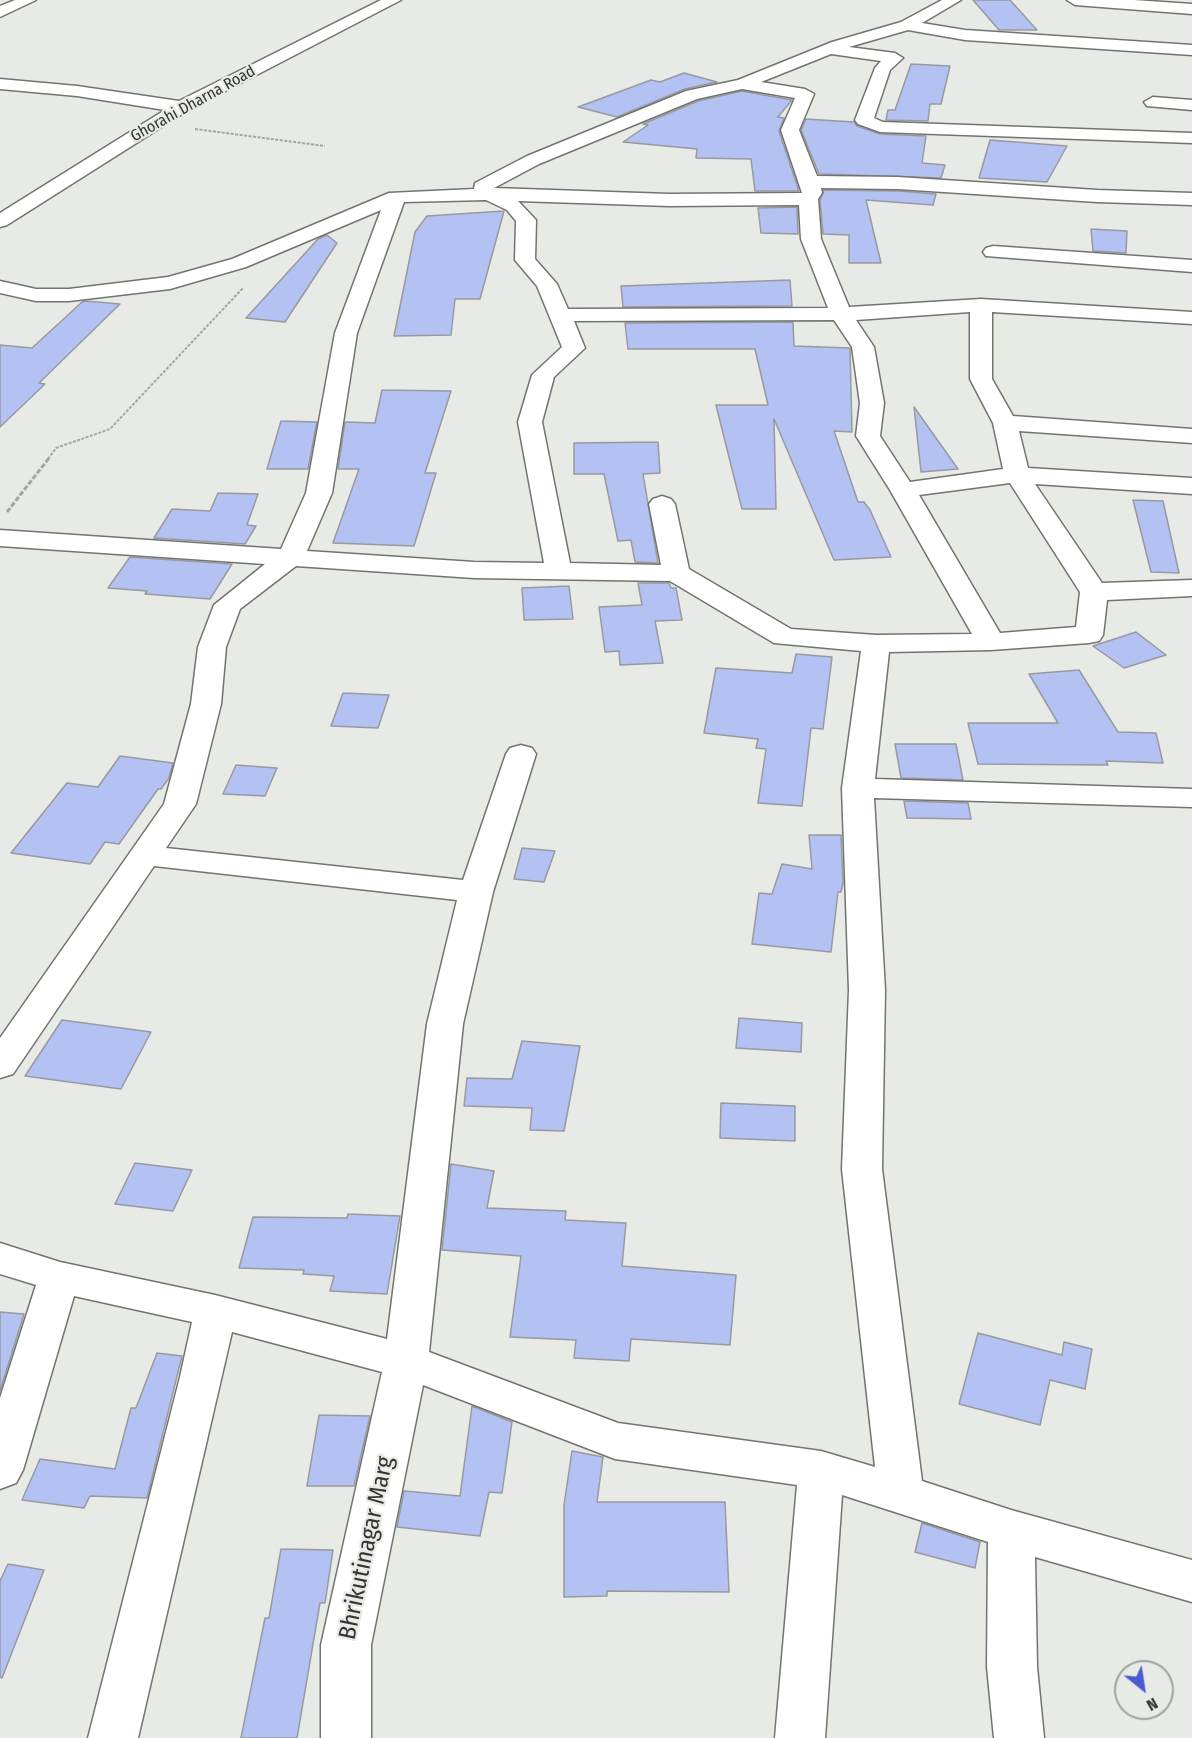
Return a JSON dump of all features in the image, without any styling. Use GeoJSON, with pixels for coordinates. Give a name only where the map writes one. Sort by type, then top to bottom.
{"type":"FeatureCollection","features":[{"type":"Feature","properties":{"kind":"street"},"geometry":{"type":"LineString","coordinates":[[0,12],[28,0]]}},
{"type":"Feature","properties":{"kind":"street","name":"Ghorahi Dharna Road"},"geometry":{"type":"LineString","coordinates":[[0,221],[181,107],[393,0]]}},
{"type":"Feature","properties":{"kind":"street"},"geometry":{"type":"LineString","coordinates":[[559,573],[530,422],[543,375],[574,348],[547,284],[525,260],[526,220],[514,206],[489,194],[482,187],[533,160],[692,95],[743,84],[830,49],[908,25],[953,0]]}},
{"type":"Feature","properties":{"kind":"street"},"geometry":{"type":"LineString","coordinates":[[1075,0],[1192,9]]}},
{"type":"Feature","properties":{"kind":"street"},"geometry":{"type":"LineString","coordinates":[[908,25],[965,35],[1192,50]]}},
{"type":"Feature","properties":{"kind":"street"},"geometry":{"type":"LineString","coordinates":[[830,49],[894,58],[884,68],[864,120],[880,127],[1192,138]]}},
{"type":"Feature","properties":{"kind":"street"},"geometry":{"type":"LineString","coordinates":[[0,84],[76,91],[181,107]]}},
{"type":"Feature","properties":{"kind":"street"},"geometry":{"type":"LineString","coordinates":[[743,84],[805,94],[790,130],[809,191],[811,239],[841,314],[863,347],[872,403],[868,436],[903,490],[991,642]]}},
{"type":"Feature","properties":{"kind":"street"},"geometry":{"type":"LineString","coordinates":[[1152,102],[1192,105]]}},
{"type":"Feature","properties":{"kind":"street"},"geometry":{"type":"LineString","coordinates":[[0,286],[36,295],[80,294],[170,283],[239,263],[396,197],[489,194],[669,200],[898,183],[1097,196],[1192,199]]}},
{"type":"Feature","properties":{"kind":"street"},"geometry":{"type":"LineString","coordinates":[[0,1065],[180,804],[206,704],[212,646],[228,604],[291,557],[319,493],[346,333],[396,197]]}},
{"type":"Feature","properties":{"kind":"street"},"geometry":{"type":"LineString","coordinates":[[993,252],[1192,266]]}},
{"type":"Feature","properties":{"kind":"street"},"geometry":{"type":"LineString","coordinates":[[560,315],[841,314],[981,305],[1192,318]]}},
{"type":"Feature","properties":{"kind":"street"},"geometry":{"type":"LineString","coordinates":[[0,538],[474,570],[676,573],[784,637],[876,644],[991,642],[1089,635],[1094,592],[1017,474],[1005,423],[981,379],[981,305]]}},
{"type":"Feature","properties":{"kind":"street"},"geometry":{"type":"LineString","coordinates":[[1005,423],[1192,436]]}},
{"type":"Feature","properties":{"kind":"street"},"geometry":{"type":"LineString","coordinates":[[903,490],[1017,474],[1192,486]]}},
{"type":"Feature","properties":{"kind":"street"},"geometry":{"type":"LineString","coordinates":[[662,504],[676,573]]}},
{"type":"Feature","properties":{"kind":"street"},"geometry":{"type":"LineString","coordinates":[[1094,592],[1192,588]]}},
{"type":"Feature","properties":{"kind":"street"},"geometry":{"type":"LineString","coordinates":[[876,644],[858,788],[867,990],[862,1169],[901,1493]]}},
{"type":"Feature","properties":{"kind":"street","name":"Bhrikutinagar Marg"},"geometry":{"type":"LineString","coordinates":[[346,1738],[346,1645],[406,1361],[445,1024],[476,892],[521,754]]}},
{"type":"Feature","properties":{"kind":"street"},"geometry":{"type":"LineString","coordinates":[[858,788],[1192,798]]}},
{"type":"Feature","properties":{"kind":"street"},"geometry":{"type":"LineString","coordinates":[[144,855],[476,892]]}},
{"type":"Feature","properties":{"kind":"street"},"geometry":{"type":"LineString","coordinates":[[0,1258],[59,1277],[215,1311],[406,1361],[615,1441],[820,1470],[901,1493],[1011,1530],[1192,1581]]}},
{"type":"Feature","properties":{"kind":"street"},"geometry":{"type":"LineString","coordinates":[[0,1470],[59,1277]]}},
{"type":"Feature","properties":{"kind":"street"},"geometry":{"type":"LineString","coordinates":[[113,1738],[202,1377],[215,1311]]}},
{"type":"Feature","properties":{"kind":"street"},"geometry":{"type":"LineString","coordinates":[[800,1738],[820,1470]]}},
{"type":"Feature","properties":{"kind":"street"},"geometry":{"type":"LineString","coordinates":[[1011,1530],[1012,1667],[1019,1738]]}},
{"type":"Feature","properties":{"kind":"path"},"geometry":{"type":"LineString","coordinates":[[154,123],[325,146]]}},
{"type":"Feature","properties":{"kind":"path"},"geometry":{"type":"LineString","coordinates":[[7,512],[56,448],[110,429],[250,281],[253,272],[250,267],[239,263]]}},
{"type":"Feature","properties":{"kind":"building"},"geometry":{"type":"Polygon","coordinates":[[[973,0],[1010,0],[1037,30],[999,30],[973,0]]]}},
{"type":"Feature","properties":{"kind":"building"},"geometry":{"type":"Polygon","coordinates":[[[911,64],[950,66],[941,104],[930,104],[928,121],[886,120],[888,110],[895,110],[911,64]]]}},
{"type":"Feature","properties":{"kind":"building"},"geometry":{"type":"Polygon","coordinates":[[[684,73],[717,82],[685,89],[617,117],[578,107],[651,80],[660,82],[684,73]]]}},
{"type":"Feature","properties":{"kind":"building"},"geometry":{"type":"Polygon","coordinates":[[[742,91],[792,100],[778,117],[784,118],[779,131],[799,191],[755,191],[751,159],[696,158],[697,149],[623,142],[648,125],[643,124],[698,101],[742,91]]]}},
{"type":"Feature","properties":{"kind":"building"},"geometry":{"type":"Polygon","coordinates":[[[806,119],[854,122],[857,126],[880,134],[926,136],[922,163],[945,165],[941,178],[819,174],[801,130],[806,119]]]}},
{"type":"Feature","properties":{"kind":"building"},"geometry":{"type":"Polygon","coordinates":[[[990,140],[1067,146],[1047,182],[979,178],[990,140]]]}},
{"type":"Feature","properties":{"kind":"building"},"geometry":{"type":"Polygon","coordinates":[[[824,190],[936,194],[933,205],[866,200],[881,263],[849,263],[849,235],[823,234],[820,200],[824,190]]]}},
{"type":"Feature","properties":{"kind":"building"},"geometry":{"type":"Polygon","coordinates":[[[797,207],[798,234],[761,233],[758,208],[797,207]]]}},
{"type":"Feature","properties":{"kind":"building"},"geometry":{"type":"Polygon","coordinates":[[[504,211],[480,299],[455,299],[451,335],[394,336],[415,232],[427,216],[504,211]]]}},
{"type":"Feature","properties":{"kind":"building"},"geometry":{"type":"Polygon","coordinates":[[[1091,229],[1127,231],[1126,253],[1093,251],[1091,229]]]}},
{"type":"Feature","properties":{"kind":"building"},"geometry":{"type":"Polygon","coordinates":[[[327,235],[337,243],[285,322],[246,318],[318,239],[327,235]]]}},
{"type":"Feature","properties":{"kind":"building"},"geometry":{"type":"Polygon","coordinates":[[[790,280],[792,306],[623,307],[621,286],[790,280]]]}},
{"type":"Feature","properties":{"kind":"building"},"geometry":{"type":"Polygon","coordinates":[[[82,302],[120,304],[39,383],[45,384],[0,427],[0,345],[32,348],[82,302]]]}},
{"type":"Feature","properties":{"kind":"building"},"geometry":{"type":"Polygon","coordinates":[[[793,322],[794,346],[850,348],[852,432],[834,431],[858,502],[864,502],[870,510],[891,557],[834,560],[774,419],[776,509],[742,509],[716,405],[768,405],[755,349],[628,349],[625,323],[793,322]]]}},
{"type":"Feature","properties":{"kind":"building"},"geometry":{"type":"Polygon","coordinates":[[[382,390],[451,391],[425,473],[436,473],[414,546],[333,543],[359,469],[338,469],[345,422],[375,423],[382,390]]]}},
{"type":"Feature","properties":{"kind":"building"},"geometry":{"type":"Polygon","coordinates":[[[914,407],[958,469],[921,472],[914,407]]]}},
{"type":"Feature","properties":{"kind":"building"},"geometry":{"type":"Polygon","coordinates":[[[281,421],[317,422],[308,469],[267,469],[281,421]]]}},
{"type":"Feature","properties":{"kind":"building"},"geometry":{"type":"Polygon","coordinates":[[[658,442],[660,473],[643,474],[658,563],[635,562],[631,540],[618,541],[604,474],[574,474],[574,443],[658,442]]]}},
{"type":"Feature","properties":{"kind":"building"},"geometry":{"type":"Polygon","coordinates":[[[218,493],[258,494],[247,525],[256,526],[245,544],[154,538],[172,509],[210,511],[218,493]]]}},
{"type":"Feature","properties":{"kind":"building"},"geometry":{"type":"Polygon","coordinates":[[[1133,500],[1163,501],[1179,573],[1151,572],[1133,500]]]}},
{"type":"Feature","properties":{"kind":"building"},"geometry":{"type":"Polygon","coordinates":[[[130,557],[232,564],[210,599],[145,594],[147,591],[108,588],[130,557]]]}},
{"type":"Feature","properties":{"kind":"building"},"geometry":{"type":"Polygon","coordinates":[[[638,583],[669,583],[671,588],[676,588],[682,620],[655,621],[663,663],[620,665],[619,651],[605,652],[599,607],[642,605],[638,583]]]}},
{"type":"Feature","properties":{"kind":"building"},"geometry":{"type":"Polygon","coordinates":[[[569,586],[573,619],[524,620],[522,588],[569,586]]]}},
{"type":"Feature","properties":{"kind":"building"},"geometry":{"type":"Polygon","coordinates":[[[1136,632],[1166,655],[1124,668],[1093,646],[1136,632]]]}},
{"type":"Feature","properties":{"kind":"building"},"geometry":{"type":"Polygon","coordinates":[[[796,654],[832,657],[823,729],[811,728],[802,806],[758,803],[766,749],[756,748],[758,739],[704,733],[716,668],[792,673],[796,654]]]}},
{"type":"Feature","properties":{"kind":"building"},"geometry":{"type":"Polygon","coordinates":[[[1079,670],[1118,732],[1156,733],[1163,763],[1106,761],[1108,765],[978,764],[968,723],[1058,723],[1029,674],[1079,670]]]}},
{"type":"Feature","properties":{"kind":"building"},"geometry":{"type":"Polygon","coordinates":[[[343,693],[389,695],[378,728],[331,726],[343,693]]]}},
{"type":"Feature","properties":{"kind":"building"},"geometry":{"type":"Polygon","coordinates":[[[895,744],[956,744],[963,780],[901,778],[895,744]]]}},
{"type":"Feature","properties":{"kind":"building"},"geometry":{"type":"Polygon","coordinates":[[[120,756],[173,763],[169,778],[161,789],[158,789],[119,844],[105,842],[90,864],[11,853],[67,783],[98,787],[120,756]]]}},
{"type":"Feature","properties":{"kind":"building"},"geometry":{"type":"Polygon","coordinates":[[[236,765],[277,768],[265,796],[223,794],[236,765]]]}},
{"type":"Feature","properties":{"kind":"building"},"geometry":{"type":"Polygon","coordinates":[[[904,801],[968,803],[971,819],[907,818],[904,801]]]}},
{"type":"Feature","properties":{"kind":"building"},"geometry":{"type":"Polygon","coordinates":[[[809,835],[841,835],[843,883],[841,892],[838,892],[831,952],[752,944],[759,893],[772,894],[782,864],[812,869],[809,835]]]}},
{"type":"Feature","properties":{"kind":"building"},"geometry":{"type":"Polygon","coordinates":[[[522,848],[555,851],[544,882],[514,879],[522,848]]]}},
{"type":"Feature","properties":{"kind":"building"},"geometry":{"type":"Polygon","coordinates":[[[739,1018],[802,1023],[801,1052],[736,1048],[739,1018]]]}},
{"type":"Feature","properties":{"kind":"building"},"geometry":{"type":"Polygon","coordinates":[[[62,1020],[151,1032],[121,1089],[25,1076],[62,1020]]]}},
{"type":"Feature","properties":{"kind":"building"},"geometry":{"type":"Polygon","coordinates":[[[522,1041],[580,1046],[564,1131],[530,1130],[532,1108],[464,1106],[467,1078],[512,1079],[522,1041]]]}},
{"type":"Feature","properties":{"kind":"building"},"geometry":{"type":"Polygon","coordinates":[[[721,1103],[795,1106],[795,1141],[720,1138],[721,1103]]]}},
{"type":"Feature","properties":{"kind":"building"},"geometry":{"type":"Polygon","coordinates":[[[135,1163],[192,1170],[173,1211],[115,1204],[135,1163]]]}},
{"type":"Feature","properties":{"kind":"building"},"geometry":{"type":"Polygon","coordinates":[[[451,1164],[494,1171],[487,1208],[566,1211],[565,1220],[626,1223],[622,1266],[736,1275],[730,1345],[631,1339],[629,1361],[574,1358],[576,1340],[510,1337],[521,1256],[442,1250],[451,1164]]]}},
{"type":"Feature","properties":{"kind":"building"},"geometry":{"type":"Polygon","coordinates":[[[348,1214],[400,1216],[387,1294],[330,1291],[334,1276],[303,1274],[304,1270],[239,1268],[253,1217],[347,1218],[348,1214]]]}},
{"type":"Feature","properties":{"kind":"building"},"geometry":{"type":"Polygon","coordinates":[[[0,1312],[24,1314],[0,1391],[0,1312]]]}},
{"type":"Feature","properties":{"kind":"building"},"geometry":{"type":"Polygon","coordinates":[[[978,1333],[1062,1355],[1064,1342],[1092,1349],[1085,1389],[1050,1380],[1040,1425],[959,1404],[978,1333]]]}},
{"type":"Feature","properties":{"kind":"building"},"geometry":{"type":"Polygon","coordinates":[[[157,1353],[182,1356],[147,1498],[90,1496],[84,1508],[22,1500],[40,1459],[115,1469],[131,1408],[136,1408],[157,1353]]]}},
{"type":"Feature","properties":{"kind":"building"},"geometry":{"type":"Polygon","coordinates":[[[472,1406],[512,1422],[502,1493],[489,1492],[480,1536],[397,1527],[404,1491],[460,1496],[472,1406]]]}},
{"type":"Feature","properties":{"kind":"building"},"geometry":{"type":"Polygon","coordinates":[[[319,1415],[370,1416],[354,1486],[307,1486],[319,1415]]]}},
{"type":"Feature","properties":{"kind":"building"},"geometry":{"type":"Polygon","coordinates":[[[572,1451],[603,1457],[597,1502],[725,1502],[729,1592],[607,1591],[607,1596],[564,1597],[564,1505],[572,1451]]]}},
{"type":"Feature","properties":{"kind":"building"},"geometry":{"type":"Polygon","coordinates":[[[922,1523],[980,1542],[975,1568],[915,1552],[922,1523]]]}},
{"type":"Feature","properties":{"kind":"building"},"geometry":{"type":"Polygon","coordinates":[[[281,1549],[333,1550],[325,1603],[320,1603],[297,1738],[241,1738],[265,1618],[269,1618],[281,1549]]]}},
{"type":"Feature","properties":{"kind":"building"},"geometry":{"type":"Polygon","coordinates":[[[8,1564],[44,1570],[2,1678],[0,1677],[0,1581],[8,1564]]]}}]}
